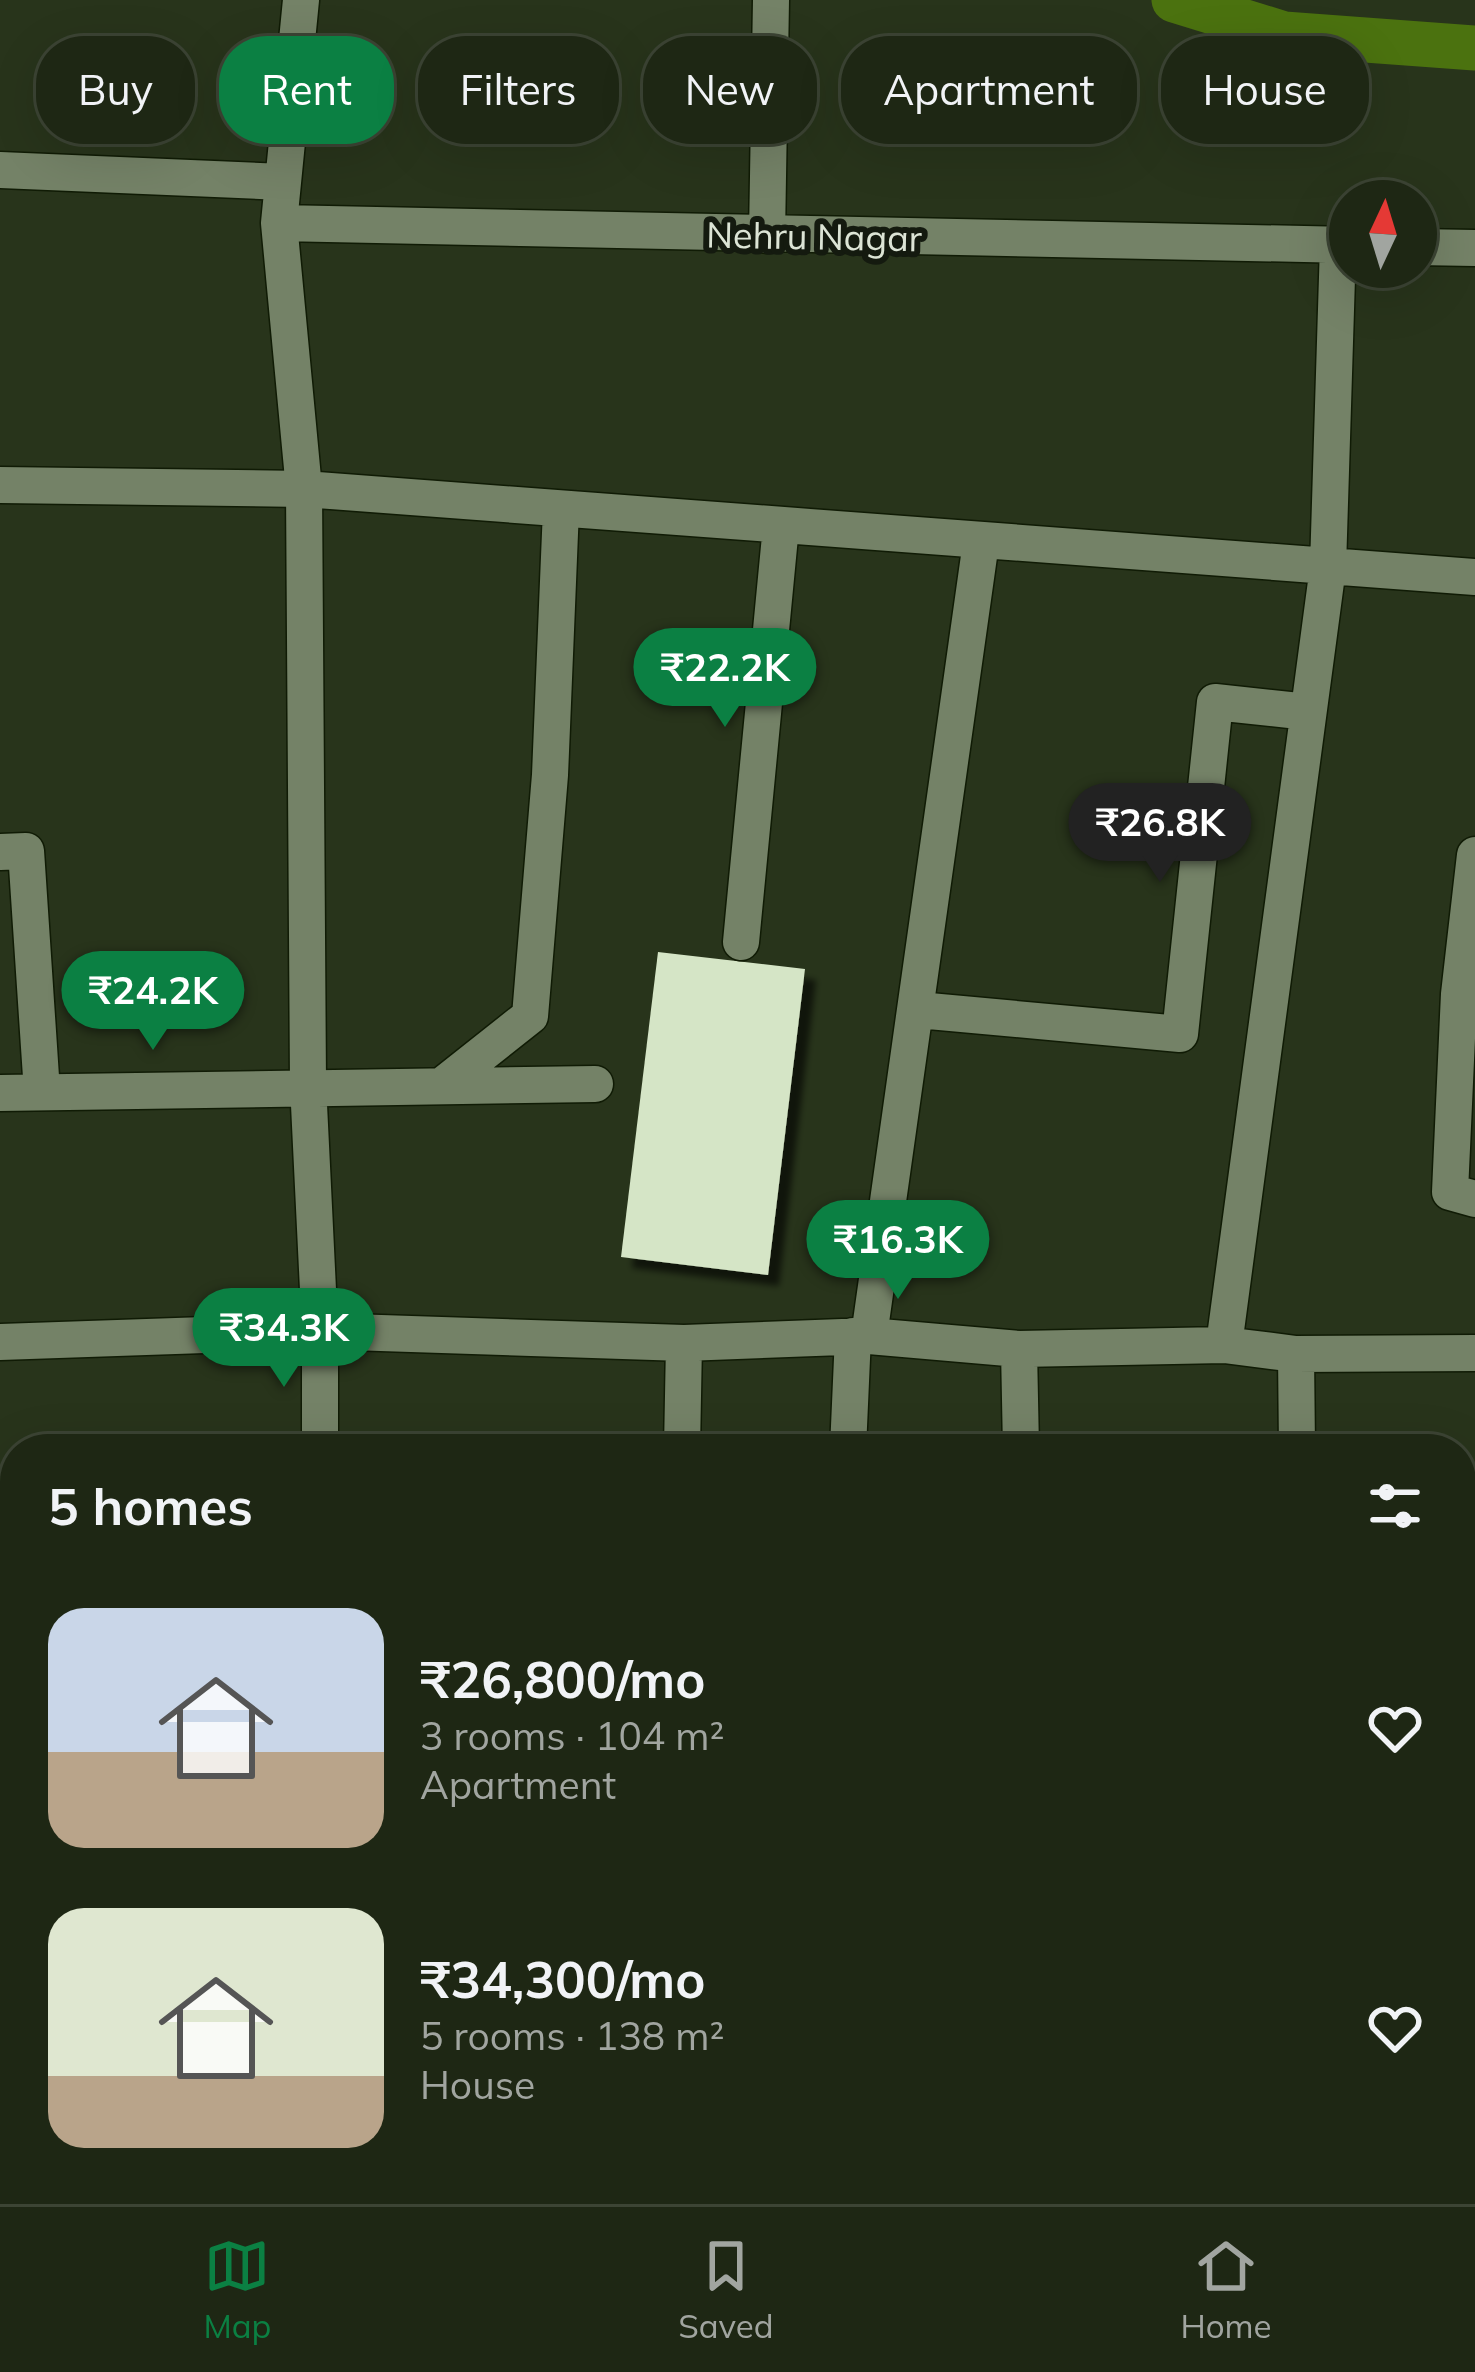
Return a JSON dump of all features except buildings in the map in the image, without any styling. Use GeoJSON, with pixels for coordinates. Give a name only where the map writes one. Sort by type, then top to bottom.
{"type":"FeatureCollection","features":[{"type":"Feature","properties":{"kind":"street"},"geometry":{"type":"LineString","coordinates":[[301,0],[279,224],[304,489],[308,1084],[320,1434]]}},
{"type":"Feature","properties":{"kind":"street"},"geometry":{"type":"LineString","coordinates":[[766,235],[771,0]]}},
{"type":"Feature","properties":{"kind":"street"},"geometry":{"type":"LineString","coordinates":[[0,170],[283,182]]}},
{"type":"Feature","properties":{"kind":"street","name":"Nehru Nagar"},"geometry":{"type":"LineString","coordinates":[[279,224],[1329,245]]}},
{"type":"Feature","properties":{"kind":"street"},"geometry":{"type":"LineString","coordinates":[[1437,247],[1475,248]]}},
{"type":"Feature","properties":{"kind":"street"},"geometry":{"type":"LineString","coordinates":[[1224,1345],[1328,567],[1342,288]]}},
{"type":"Feature","properties":{"kind":"street"},"geometry":{"type":"LineString","coordinates":[[0,485],[304,489],[1475,577]]}},
{"type":"Feature","properties":{"kind":"street"},"geometry":{"type":"LineString","coordinates":[[444,1084],[530,1016],[550,775],[562,509]]}},
{"type":"Feature","properties":{"kind":"street"},"geometry":{"type":"LineString","coordinates":[[741,942],[781,526]]}},
{"type":"Feature","properties":{"kind":"street"},"geometry":{"type":"LineString","coordinates":[[850,1434],[861,1336],[918,1010],[981,542]]}},
{"type":"Feature","properties":{"kind":"street"},"geometry":{"type":"LineString","coordinates":[[918,1010],[1180,1034],[1215,702],[1308,712]]}},
{"type":"Feature","properties":{"kind":"street"},"geometry":{"type":"LineString","coordinates":[[0,852],[26,851],[42,1091]]}},
{"type":"Feature","properties":{"kind":"street"},"geometry":{"type":"LineString","coordinates":[[1475,855],[1450,1192],[1475,1199]]}},
{"type":"Feature","properties":{"kind":"street"},"geometry":{"type":"LineString","coordinates":[[0,1093],[308,1084],[595,1084]]}},
{"type":"Feature","properties":{"kind":"street"},"geometry":{"type":"LineString","coordinates":[[0,1342],[320,1330],[684,1343],[861,1336],[1019,1349],[1224,1345],[1296,1354],[1475,1353]]}},
{"type":"Feature","properties":{"kind":"street"},"geometry":{"type":"LineString","coordinates":[[682,1434],[684,1343]]}},
{"type":"Feature","properties":{"kind":"street"},"geometry":{"type":"LineString","coordinates":[[1019,1349],[1021,1434]]}},
{"type":"Feature","properties":{"kind":"street"},"geometry":{"type":"LineString","coordinates":[[1296,1354],[1297,1434]]}},
{"type":"Feature","properties":{"kind":"waterway"},"geometry":{"type":"LineString","coordinates":[[1174,0],[1284,34],[1475,48]]}}]}
